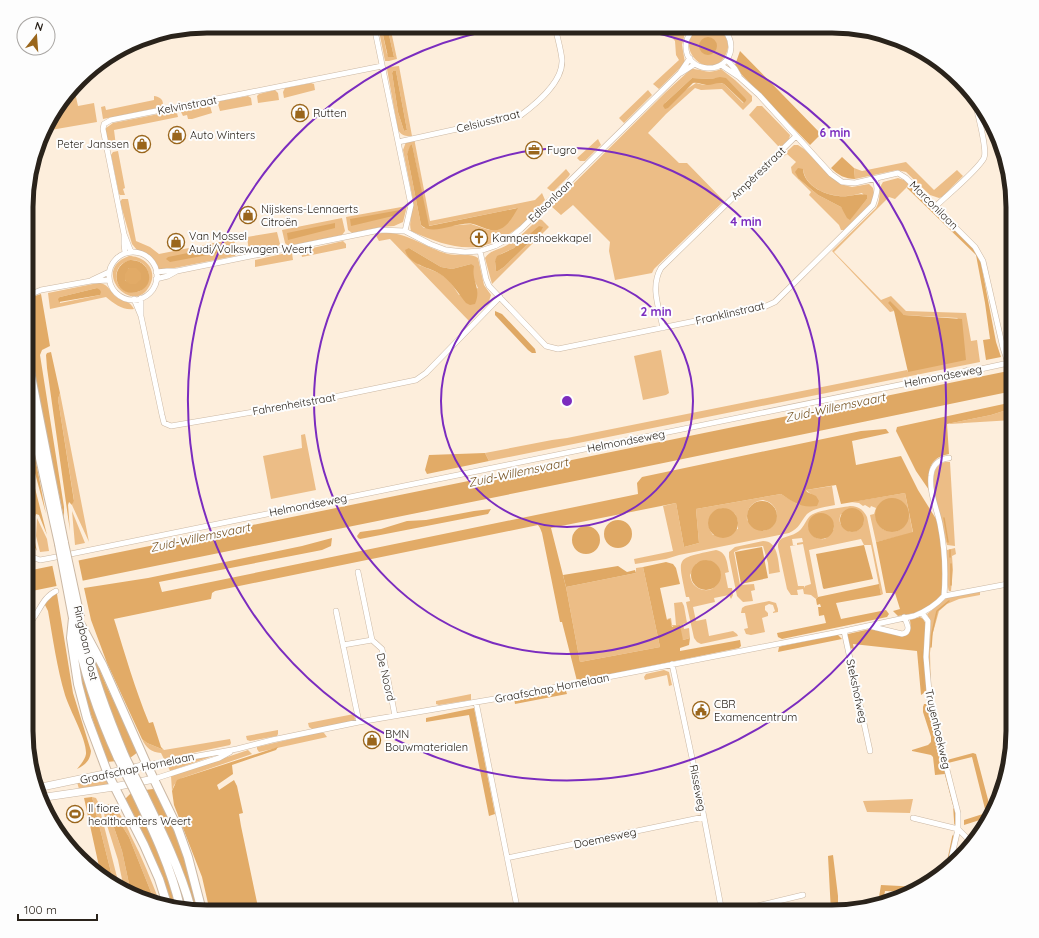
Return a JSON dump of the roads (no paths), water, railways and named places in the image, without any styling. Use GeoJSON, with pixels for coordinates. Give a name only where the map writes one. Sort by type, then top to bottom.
{"type":"FeatureCollection","features":[{"type":"Feature","properties":{"kind":"main road","name":"Ringbaan Oost"},"geometry":{"type":"LineString","coordinates":[[33,388],[77,617],[80,652],[89,684],[101,720],[122,757],[140,796],[176,888],[179,903]]}},
{"type":"Feature","properties":{"kind":"main road","name":"Ringbaan Oost"},"geometry":{"type":"LineString","coordinates":[[33,424],[62,543]]}},
{"type":"Feature","properties":{"kind":"main road","name":"Ringbaan Oost"},"geometry":{"type":"LineString","coordinates":[[77,617],[81,625],[96,683],[122,757]]}},
{"type":"Feature","properties":{"kind":"main road"},"geometry":{"type":"LineString","coordinates":[[77,617],[71,638],[78,684],[87,718],[108,774],[150,859],[159,879],[166,900]]}},
{"type":"Feature","properties":{"kind":"main road"},"geometry":{"type":"LineString","coordinates":[[81,625],[103,666],[147,765],[178,829],[188,857],[200,905]]}},
{"type":"Feature","properties":{"kind":"main road","name":"Ringbaan Oost"},"geometry":{"type":"LineString","coordinates":[[140,796],[172,855],[190,904]]}},
{"type":"Feature","properties":{"kind":"street"},"geometry":{"type":"LineString","coordinates":[[375,33],[411,205],[405,231]]}},
{"type":"Feature","properties":{"kind":"street","name":"Celsiusstraat"},"geometry":{"type":"LineString","coordinates":[[398,142],[521,115],[535,105],[553,84],[561,71],[562,60],[556,33]]}},
{"type":"Feature","properties":{"kind":"street"},"geometry":{"type":"LineString","coordinates":[[690,33],[686,48],[690,58],[695,64],[708,68],[715,68],[726,60],[731,49],[731,44],[727,33]]}},
{"type":"Feature","properties":{"kind":"street","name":"Edisonlaan"},"geometry":{"type":"LineString","coordinates":[[156,279],[177,272],[380,230],[405,231],[430,244],[446,250],[465,252],[494,246],[511,237],[521,229],[680,73],[690,58]]}},
{"type":"Feature","properties":{"kind":"street","name":"Marconilaan"},"geometry":{"type":"LineString","coordinates":[[726,60],[735,69],[739,77]]}},
{"type":"Feature","properties":{"kind":"street","name":"Edisonlaan"},"geometry":{"type":"LineString","coordinates":[[680,73],[695,64]]}},
{"type":"Feature","properties":{"kind":"street","name":"Marconilaan"},"geometry":{"type":"LineString","coordinates":[[721,65],[739,77],[759,95],[831,174],[842,182],[855,183],[898,173],[906,178],[936,206],[975,246],[983,261],[1003,348],[1006,354]]}},
{"type":"Feature","properties":{"kind":"street","name":"Kelvinstraat"},"geometry":{"type":"LineString","coordinates":[[125,253],[124,234],[102,129],[104,124],[111,120],[382,66]]}},
{"type":"Feature","properties":{"kind":"street"},"geometry":{"type":"LineString","coordinates":[[936,206],[974,170],[984,157],[985,148],[977,111]]}},
{"type":"Feature","properties":{"kind":"street","name":"Ampèrestraat"},"geometry":{"type":"LineString","coordinates":[[663,328],[655,287],[656,276],[661,268],[796,136]]}},
{"type":"Feature","properties":{"kind":"street","name":"Franklinstraat"},"geometry":{"type":"LineString","coordinates":[[480,250],[486,279],[489,286],[546,346],[558,349],[764,307],[775,302],[873,205],[877,184],[875,179]]}},
{"type":"Feature","properties":{"kind":"street","name":"Kelvinstraat"},"geometry":{"type":"LineString","coordinates":[[124,234],[129,243],[131,252]]}},
{"type":"Feature","properties":{"kind":"street"},"geometry":{"type":"LineString","coordinates":[[131,252],[138,252],[150,259],[156,272],[156,279],[152,290],[141,298],[134,300],[127,299],[116,292],[111,287],[109,280],[109,272],[114,260],[125,253],[131,252]]}},
{"type":"Feature","properties":{"kind":"street","name":"Edisonlaan"},"geometry":{"type":"LineString","coordinates":[[156,272],[167,270],[177,272]]}},
{"type":"Feature","properties":{"kind":"street"},"geometry":{"type":"LineString","coordinates":[[91,281],[109,272]]}},
{"type":"Feature","properties":{"kind":"street"},"geometry":{"type":"LineString","coordinates":[[33,294],[91,281],[109,280]]}},
{"type":"Feature","properties":{"kind":"street"},"geometry":{"type":"LineString","coordinates":[[33,292],[37,292]]}},
{"type":"Feature","properties":{"kind":"street","name":"Fahrenheitstraat"},"geometry":{"type":"LineString","coordinates":[[134,300],[141,316],[164,423],[171,426],[300,404],[416,380],[426,373],[500,297]]}},
{"type":"Feature","properties":{"kind":"street","name":"Fahrenheitstraat"},"geometry":{"type":"LineString","coordinates":[[141,298],[141,316]]}},
{"type":"Feature","properties":{"kind":"street","name":"Helmondseweg"},"geometry":{"type":"LineString","coordinates":[[33,557],[40,560],[51,558],[943,376],[951,376],[968,370],[976,370],[1006,364]]}},
{"type":"Feature","properties":{"kind":"street"},"geometry":{"type":"LineString","coordinates":[[949,458],[939,460],[933,467],[930,476],[944,548],[946,566],[944,596],[1006,584]]}},
{"type":"Feature","properties":{"kind":"street","name":"De Noord"},"geometry":{"type":"LineString","coordinates":[[358,572],[372,640],[382,650],[395,716]]}},
{"type":"Feature","properties":{"kind":"street"},"geometry":{"type":"LineString","coordinates":[[33,620],[45,599],[56,591]]}},
{"type":"Feature","properties":{"kind":"street","name":"Graafschap Hornelaan"},"geometry":{"type":"LineString","coordinates":[[42,787],[147,765],[237,749],[272,740],[359,722],[476,702],[844,631],[922,613],[933,607],[944,596]]}},
{"type":"Feature","properties":{"kind":"street"},"geometry":{"type":"LineString","coordinates":[[336,611],[359,722]]}},
{"type":"Feature","properties":{"kind":"street","name":"Truyenhoekweg"},"geometry":{"type":"LineString","coordinates":[[922,613],[928,621],[926,657],[930,703],[958,813],[958,828],[951,858]]}},
{"type":"Feature","properties":{"kind":"street","name":"Graafschap Hornelaan"},"geometry":{"type":"LineString","coordinates":[[866,626],[906,634],[908,626],[904,618]]}},
{"type":"Feature","properties":{"kind":"street","name":"Stekshofweg"},"geometry":{"type":"LineString","coordinates":[[844,631],[870,751]]}},
{"type":"Feature","properties":{"kind":"street","name":"De Noord"},"geometry":{"type":"LineString","coordinates":[[343,645],[372,640]]}},
{"type":"Feature","properties":{"kind":"street","name":"Risseweg"},"geometry":{"type":"LineString","coordinates":[[672,664],[698,786],[721,905]]}},
{"type":"Feature","properties":{"kind":"street"},"geometry":{"type":"LineString","coordinates":[[476,702],[517,905]]}},
{"type":"Feature","properties":{"kind":"street","name":"Graafschap Hornelaan"},"geometry":{"type":"LineString","coordinates":[[46,797],[114,787],[154,779],[219,758],[237,749]]}},
{"type":"Feature","properties":{"kind":"street","name":"Doemesweg"},"geometry":{"type":"LineString","coordinates":[[507,858],[704,817]]}},
{"type":"Feature","properties":{"kind":"street"},"geometry":{"type":"LineString","coordinates":[[913,818],[958,828],[968,839]]}},
{"type":"Feature","properties":{"kind":"street"},"geometry":{"type":"LineString","coordinates":[[761,905],[803,895]]}},
{"type":"Feature","properties":{"kind":"water"},"geometry":{"type":"Polygon","coordinates":[[[383,33],[389,33],[394,57],[388,57],[383,33]]]}},
{"type":"Feature","properties":{"kind":"water"},"geometry":{"type":"Polygon","coordinates":[[[708,37],[714,40],[717,46],[714,52],[708,55],[702,52],[699,46],[702,40],[708,37]]]}},
{"type":"Feature","properties":{"kind":"water"},"geometry":{"type":"Polygon","coordinates":[[[393,71],[396,71],[407,130],[404,131],[398,112],[392,73],[393,71]]]}},
{"type":"Feature","properties":{"kind":"water"},"geometry":{"type":"Polygon","coordinates":[[[720,77],[726,78],[747,100],[744,103],[722,83],[707,85],[693,83],[668,108],[665,109],[663,106],[692,78],[711,79],[720,77]]]}},
{"type":"Feature","properties":{"kind":"water"},"geometry":{"type":"Polygon","coordinates":[[[412,144],[429,226],[518,208],[506,225],[497,230],[490,230],[473,224],[438,229],[426,228],[421,225],[407,154],[412,144]]]}},
{"type":"Feature","properties":{"kind":"water"},"geometry":{"type":"Polygon","coordinates":[[[798,168],[803,169],[808,182],[820,190],[841,196],[864,194],[867,195],[867,199],[850,220],[847,218],[841,207],[818,195],[799,179],[795,172],[798,168]]]}},
{"type":"Feature","properties":{"kind":"water"},"geometry":{"type":"Polygon","coordinates":[[[400,210],[397,215],[351,226],[350,219],[400,210]]]}},
{"type":"Feature","properties":{"kind":"water"},"geometry":{"type":"Polygon","coordinates":[[[335,223],[335,228],[288,240],[287,233],[335,223]]]}},
{"type":"Feature","properties":{"kind":"water"},"geometry":{"type":"Polygon","coordinates":[[[539,226],[543,227],[541,231],[504,267],[496,271],[495,261],[497,256],[514,248],[539,226]]]}},
{"type":"Feature","properties":{"kind":"water"},"geometry":{"type":"Polygon","coordinates":[[[232,244],[234,250],[170,262],[166,259],[168,257],[232,244]]]}},
{"type":"Feature","properties":{"kind":"water"},"geometry":{"type":"Polygon","coordinates":[[[409,248],[441,267],[452,269],[471,264],[474,266],[473,272],[477,289],[475,304],[470,305],[466,303],[451,284],[440,274],[411,259],[405,250],[409,248]]]}},
{"type":"Feature","properties":{"kind":"water"},"geometry":{"type":"Polygon","coordinates":[[[130,260],[137,261],[147,268],[149,279],[147,285],[143,289],[130,293],[124,291],[119,286],[117,281],[118,269],[130,260]],[[129,268],[125,274],[125,280],[130,284],[136,284],[141,279],[141,273],[136,268],[129,268]]]}},
{"type":"Feature","properties":{"kind":"water"},"geometry":{"type":"Polygon","coordinates":[[[97,288],[101,292],[100,295],[59,302],[58,299],[60,297],[97,288]]]}},
{"type":"Feature","properties":{"kind":"water"},"geometry":{"type":"Polygon","coordinates":[[[890,301],[904,315],[962,319],[966,360],[908,372],[894,311],[888,303],[890,301]]]}},
{"type":"Feature","properties":{"kind":"water"},"geometry":{"type":"Polygon","coordinates":[[[495,311],[502,314],[535,349],[536,353],[532,353],[528,350],[495,315],[495,311]]]}},
{"type":"Feature","properties":{"kind":"water","name":"Zuid-Willemsvaart"},"geometry":{"type":"Polygon","coordinates":[[[1006,371],[1006,392],[644,467],[33,591],[33,570],[1006,371]]]}},
{"type":"Feature","properties":{"kind":"water"},"geometry":{"type":"Polygon","coordinates":[[[892,498],[904,503],[909,515],[904,527],[892,532],[880,527],[875,515],[880,503],[892,498]]]}},
{"type":"Feature","properties":{"kind":"water"},"geometry":{"type":"Polygon","coordinates":[[[762,501],[773,505],[777,516],[773,527],[762,531],[751,527],[747,516],[751,505],[762,501]]]}},
{"type":"Feature","properties":{"kind":"water"},"geometry":{"type":"Polygon","coordinates":[[[723,508],[734,512],[738,523],[734,534],[723,538],[712,534],[708,523],[712,512],[723,508]]]}},
{"type":"Feature","properties":{"kind":"water"},"geometry":{"type":"Polygon","coordinates":[[[847,508],[857,508],[864,515],[864,525],[857,532],[847,532],[840,525],[840,515],[847,508]]]}},
{"type":"Feature","properties":{"kind":"water"},"geometry":{"type":"Polygon","coordinates":[[[821,513],[830,517],[834,526],[830,535],[821,539],[812,535],[808,526],[812,517],[821,513]]]}},
{"type":"Feature","properties":{"kind":"water"},"geometry":{"type":"Polygon","coordinates":[[[618,520],[628,524],[632,534],[628,544],[618,548],[608,544],[604,534],[608,524],[618,520]]]}},
{"type":"Feature","properties":{"kind":"water"},"geometry":{"type":"Polygon","coordinates":[[[586,526],[596,530],[600,540],[596,550],[586,554],[576,550],[572,540],[576,530],[586,526]]]}},
{"type":"Feature","properties":{"kind":"water"},"geometry":{"type":"Polygon","coordinates":[[[864,545],[873,579],[824,589],[816,554],[864,545]]]}},
{"type":"Feature","properties":{"kind":"water"},"geometry":{"type":"Polygon","coordinates":[[[762,547],[768,578],[741,584],[735,552],[762,547]]]}},
{"type":"Feature","properties":{"kind":"water"},"geometry":{"type":"Polygon","coordinates":[[[706,560],[717,564],[721,575],[717,586],[706,590],[695,586],[691,575],[695,564],[706,560]]]}},
{"type":"Feature","properties":{"kind":"water"},"geometry":{"type":"Polygon","coordinates":[[[618,566],[627,572],[635,570],[636,573],[566,587],[563,575],[618,566]]]}},
{"type":"Feature","properties":{"kind":"water"},"geometry":{"type":"Polygon","coordinates":[[[108,806],[111,808],[129,837],[153,896],[130,887],[122,851],[108,806]]]}},
{"type":"Feature","properties":{"kind":"waterway"},"geometry":{"type":"LineString","coordinates":[[944,518],[948,542]]}},
{"type":"Feature","properties":{"kind":"waterway"},"geometry":{"type":"LineString","coordinates":[[950,550],[950,557]]}},
{"type":"Feature","properties":{"kind":"waterway"},"geometry":{"type":"LineString","coordinates":[[951,564],[951,585]]}},
{"type":"Feature","properties":{"kind":"waterway"},"geometry":{"type":"LineString","coordinates":[[931,647],[932,633],[937,611],[949,601]]}},
{"type":"Feature","properties":{"kind":"waterway"},"geometry":{"type":"LineString","coordinates":[[922,652],[923,689]]}},
{"type":"Feature","properties":{"kind":"waterway"},"geometry":{"type":"LineString","coordinates":[[928,708],[954,806]]}},
{"type":"Feature","properties":{"kind":"waterway"},"geometry":{"type":"LineString","coordinates":[[954,809],[955,824]]}},
{"type":"Feature","properties":{"kind":"waterway"},"geometry":{"type":"LineString","coordinates":[[948,861],[953,836]]}},
{"type":"Feature","properties":{"kind":"place","name":"Rutten"},"geometry":{"type":"Point","coordinates":[300,113]}},
{"type":"Feature","properties":{"kind":"place","name":"Auto Winters"},"geometry":{"type":"Point","coordinates":[177,135]}},
{"type":"Feature","properties":{"kind":"place","name":"Peter Janssen"},"geometry":{"type":"Point","coordinates":[142,144]}},
{"type":"Feature","properties":{"kind":"place","name":"Fugro"},"geometry":{"type":"Point","coordinates":[534,150]}},
{"type":"Feature","properties":{"kind":"place","name":"Nijskens-Lennaerts Citroën"},"geometry":{"type":"Point","coordinates":[248,215]}},
{"type":"Feature","properties":{"kind":"place","name":"Kampershoekkapel"},"geometry":{"type":"Point","coordinates":[479,238]}},
{"type":"Feature","properties":{"kind":"place","name":"Van Mossel Audi/Volkswagen Weert"},"geometry":{"type":"Point","coordinates":[176,242]}},
{"type":"Feature","properties":{"kind":"place","name":"CBR Examencentrum"},"geometry":{"type":"Point","coordinates":[701,710]}},
{"type":"Feature","properties":{"kind":"place","name":"BMN Bouwmaterialen"},"geometry":{"type":"Point","coordinates":[372,740]}},
{"type":"Feature","properties":{"kind":"place","name":"Il fiore healthcenters Weert"},"geometry":{"type":"Point","coordinates":[75,814]}}]}
